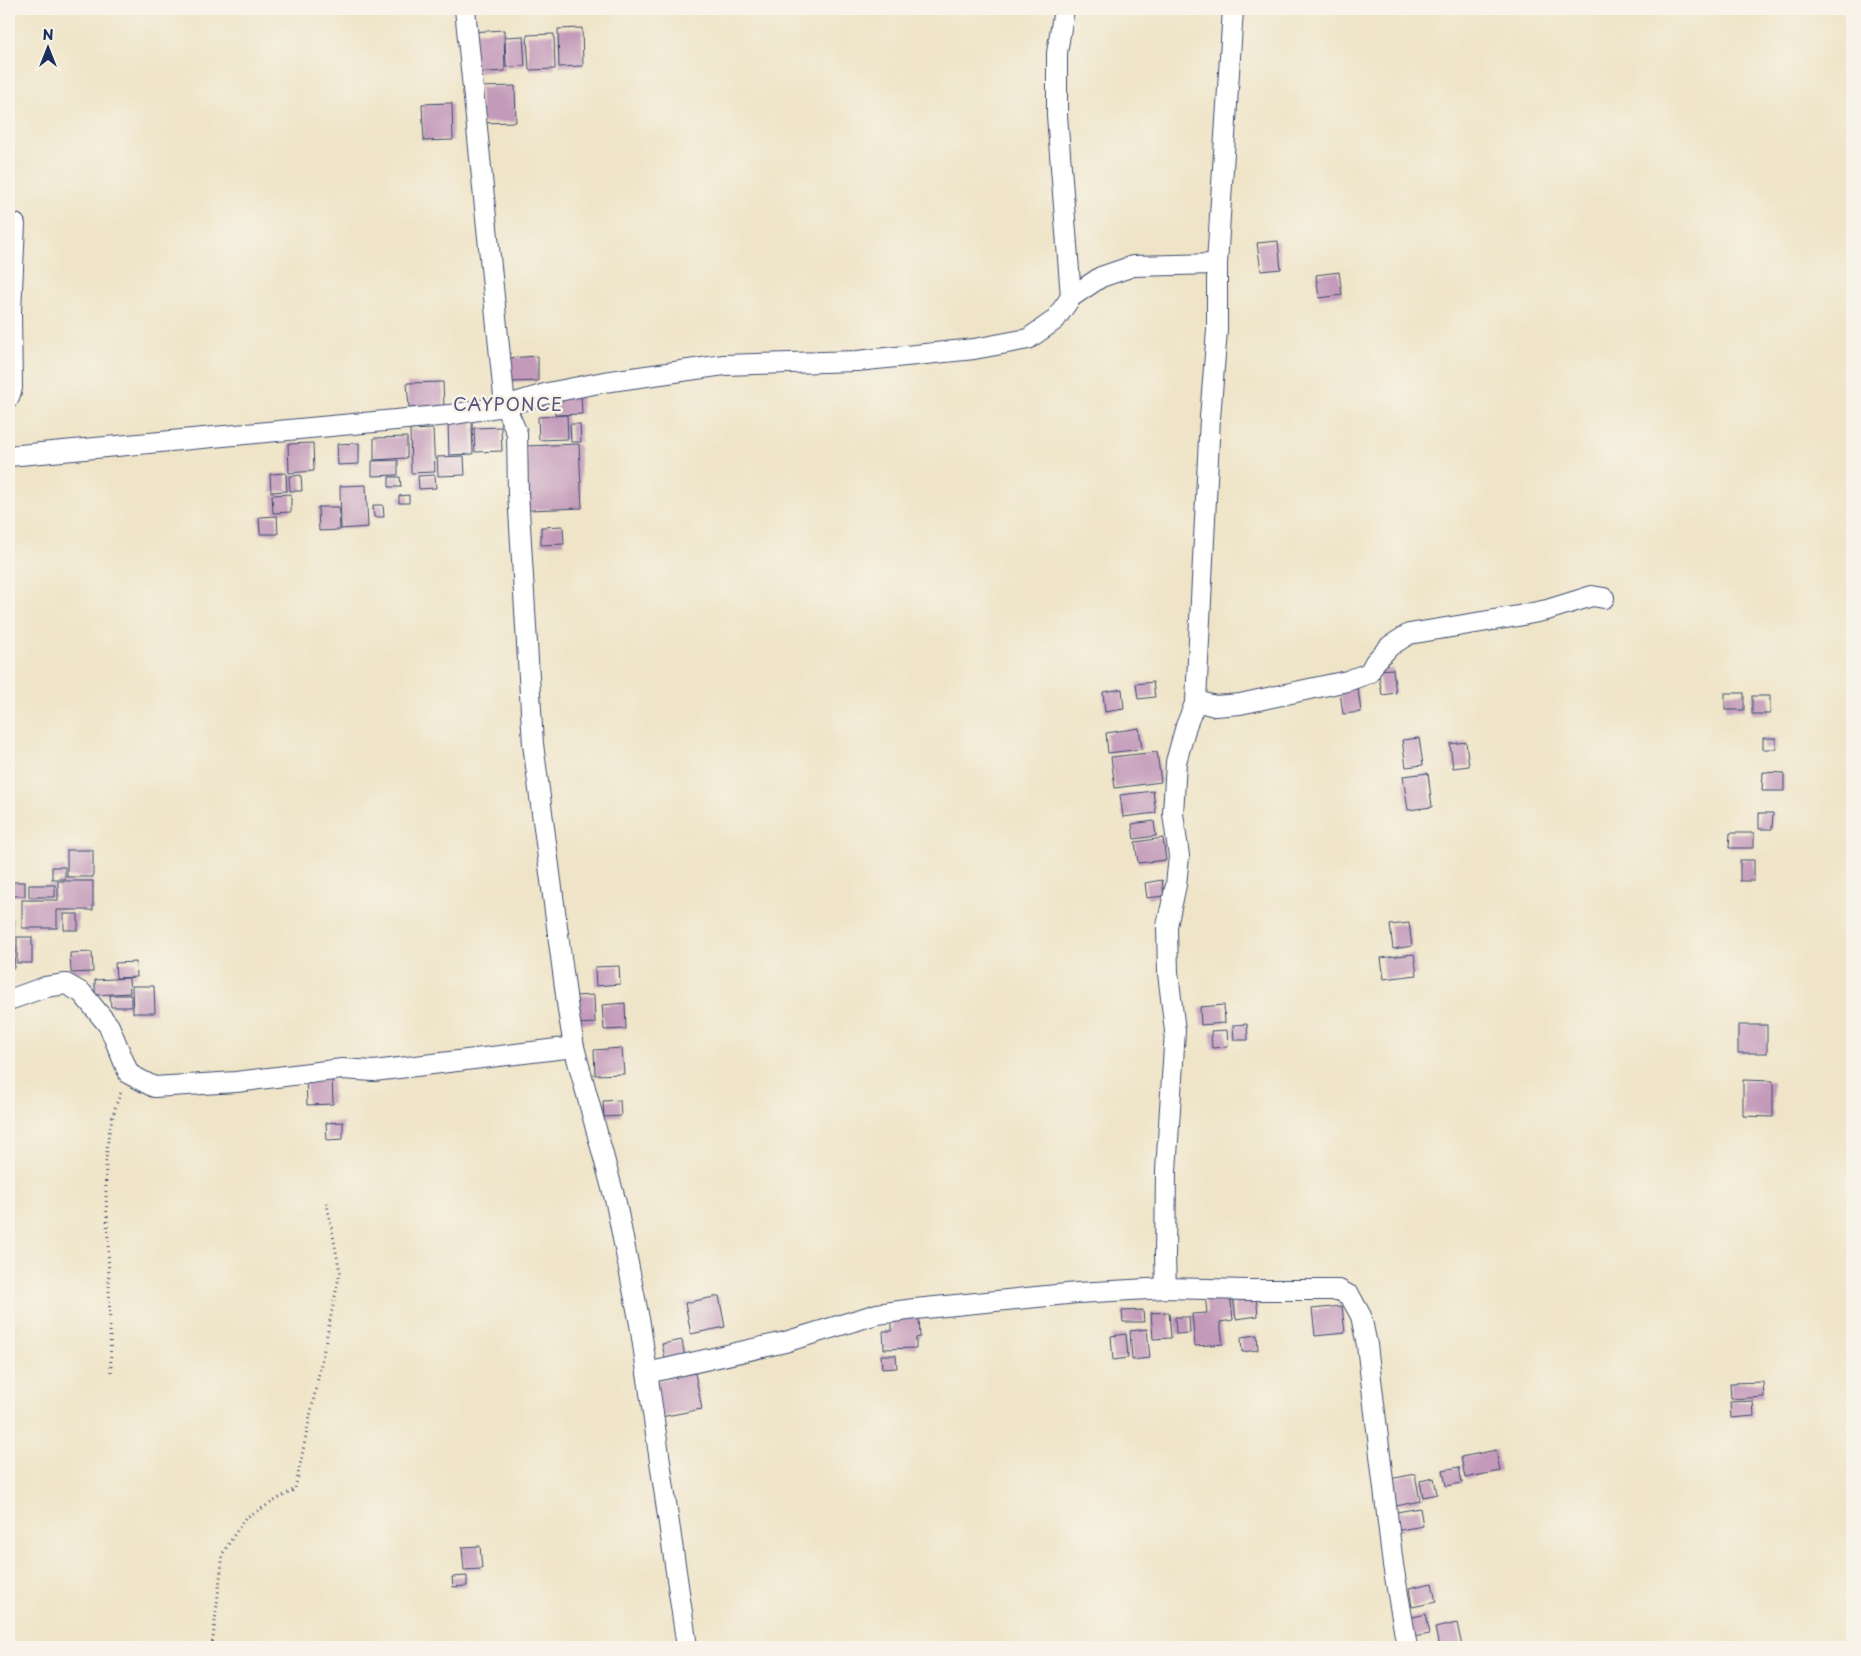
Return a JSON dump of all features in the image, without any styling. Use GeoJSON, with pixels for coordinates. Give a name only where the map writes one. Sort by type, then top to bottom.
{"type":"FeatureCollection","features":[{"type":"Feature","properties":{"kind":"street"},"geometry":{"type":"LineString","coordinates":[[464,9],[505,406],[517,433],[518,502],[533,744],[550,882],[574,1047],[616,1204],[640,1324],[687,1647]]}},
{"type":"Feature","properties":{"kind":"street"},"geometry":{"type":"LineString","coordinates":[[1064,9],[1057,53],[1057,115],[1071,297]]}},
{"type":"Feature","properties":{"kind":"street"},"geometry":{"type":"LineString","coordinates":[[1166,1288],[1166,1171],[1175,1031],[1168,973],[1167,926],[1176,885],[1179,856],[1174,814],[1176,762],[1186,726],[1196,701],[1210,418],[1217,330],[1217,264],[1233,9]]}},
{"type":"Feature","properties":{"kind":"street"},"geometry":{"type":"LineString","coordinates":[[9,397],[12,388],[11,312],[15,224]]}},
{"type":"Feature","properties":{"kind":"street"},"geometry":{"type":"LineString","coordinates":[[9,456],[449,415],[505,406],[548,393],[604,382],[724,365],[857,361],[974,348],[1028,339],[1055,320],[1071,297],[1101,277],[1133,266],[1217,264]]}},
{"type":"Feature","properties":{"kind":"street"},"geometry":{"type":"LineString","coordinates":[[1196,701],[1216,706],[1240,704],[1347,681],[1369,673],[1375,662],[1390,646],[1409,634],[1547,610],[1592,596],[1604,598]]}},
{"type":"Feature","properties":{"kind":"street"},"geometry":{"type":"LineString","coordinates":[[9,1000],[45,987],[66,984],[82,993],[109,1026],[129,1074],[154,1087],[236,1082],[342,1069],[374,1071],[574,1047]]}},
{"type":"Feature","properties":{"kind":"street"},"geometry":{"type":"LineString","coordinates":[[647,1373],[784,1342],[877,1314],[1077,1293],[1166,1288],[1338,1290],[1350,1296],[1360,1316],[1367,1345],[1393,1565],[1407,1647]]}},
{"type":"Feature","properties":{"kind":"path"},"geometry":{"type":"LineString","coordinates":[[111,1372],[106,1161],[109,1127],[114,1108],[129,1074]]}},
{"type":"Feature","properties":{"kind":"path"},"geometry":{"type":"LineString","coordinates":[[212,1647],[223,1553],[245,1518],[295,1489],[340,1272],[326,1199]]}},
{"type":"Feature","properties":{"kind":"building"},"geometry":{"type":"Polygon","coordinates":[[[582,28],[583,66],[559,67],[558,29],[582,28]]]}},
{"type":"Feature","properties":{"kind":"building"},"geometry":{"type":"Polygon","coordinates":[[[504,30],[505,71],[471,73],[469,32],[504,30]]]}},
{"type":"Feature","properties":{"kind":"building"},"geometry":{"type":"Polygon","coordinates":[[[554,34],[555,69],[529,70],[527,35],[554,34]]]}},
{"type":"Feature","properties":{"kind":"building"},"geometry":{"type":"Polygon","coordinates":[[[523,36],[525,66],[506,67],[505,37],[523,36]]]}},
{"type":"Feature","properties":{"kind":"building"},"geometry":{"type":"Polygon","coordinates":[[[515,86],[516,122],[481,123],[480,87],[515,86]]]}},
{"type":"Feature","properties":{"kind":"building"},"geometry":{"type":"Polygon","coordinates":[[[452,103],[453,140],[424,141],[422,104],[452,103]]]}},
{"type":"Feature","properties":{"kind":"building"},"geometry":{"type":"Polygon","coordinates":[[[1278,241],[1281,269],[1261,271],[1257,243],[1278,241]]]}},
{"type":"Feature","properties":{"kind":"building"},"geometry":{"type":"Polygon","coordinates":[[[1339,272],[1342,295],[1319,298],[1316,275],[1339,272]]]}},
{"type":"Feature","properties":{"kind":"building"},"geometry":{"type":"Polygon","coordinates":[[[538,356],[538,381],[510,382],[509,358],[538,356]]]}},
{"type":"Feature","properties":{"kind":"building"},"geometry":{"type":"Polygon","coordinates":[[[443,382],[444,407],[409,408],[407,383],[443,382]]]}},
{"type":"Feature","properties":{"kind":"building"},"geometry":{"type":"Polygon","coordinates":[[[581,394],[582,414],[555,415],[554,395],[581,394]]]}},
{"type":"Feature","properties":{"kind":"building"},"geometry":{"type":"Polygon","coordinates":[[[567,415],[568,439],[539,440],[538,417],[567,415]]]}},
{"type":"Feature","properties":{"kind":"building"},"geometry":{"type":"Polygon","coordinates":[[[472,420],[473,454],[449,455],[448,421],[472,420]]]}},
{"type":"Feature","properties":{"kind":"building"},"geometry":{"type":"Polygon","coordinates":[[[570,424],[580,424],[581,442],[571,442],[570,424]]]}},
{"type":"Feature","properties":{"kind":"building"},"geometry":{"type":"Polygon","coordinates":[[[501,427],[502,451],[475,452],[474,428],[501,427]]]}},
{"type":"Feature","properties":{"kind":"building"},"geometry":{"type":"Polygon","coordinates":[[[433,429],[435,472],[411,473],[410,430],[433,429]]]}},
{"type":"Feature","properties":{"kind":"building"},"geometry":{"type":"Polygon","coordinates":[[[407,437],[407,458],[374,460],[374,438],[407,437]]]}},
{"type":"Feature","properties":{"kind":"building"},"geometry":{"type":"Polygon","coordinates":[[[313,443],[314,471],[289,473],[288,444],[313,443]]]}},
{"type":"Feature","properties":{"kind":"building"},"geometry":{"type":"Polygon","coordinates":[[[359,443],[359,464],[338,465],[337,444],[359,443]]]}},
{"type":"Feature","properties":{"kind":"building"},"geometry":{"type":"Polygon","coordinates":[[[579,444],[582,508],[529,510],[526,446],[579,444]]]}},
{"type":"Feature","properties":{"kind":"building"},"geometry":{"type":"Polygon","coordinates":[[[464,456],[465,475],[438,476],[437,457],[464,456]]]}},
{"type":"Feature","properties":{"kind":"building"},"geometry":{"type":"Polygon","coordinates":[[[398,460],[398,475],[372,476],[372,461],[398,460]]]}},
{"type":"Feature","properties":{"kind":"building"},"geometry":{"type":"Polygon","coordinates":[[[286,473],[287,491],[271,492],[270,474],[286,473]]]}},
{"type":"Feature","properties":{"kind":"building"},"geometry":{"type":"Polygon","coordinates":[[[301,475],[302,491],[290,491],[289,476],[301,475]]]}},
{"type":"Feature","properties":{"kind":"building"},"geometry":{"type":"Polygon","coordinates":[[[435,475],[436,488],[419,489],[418,476],[435,475]]]}},
{"type":"Feature","properties":{"kind":"building"},"geometry":{"type":"Polygon","coordinates":[[[389,477],[400,477],[401,487],[389,487],[389,477]]]}},
{"type":"Feature","properties":{"kind":"building"},"geometry":{"type":"Polygon","coordinates":[[[366,485],[368,527],[341,529],[340,486],[366,485]]]}},
{"type":"Feature","properties":{"kind":"building"},"geometry":{"type":"Polygon","coordinates":[[[291,494],[291,512],[273,513],[272,495],[291,494]]]}},
{"type":"Feature","properties":{"kind":"building"},"geometry":{"type":"Polygon","coordinates":[[[409,495],[409,503],[399,503],[399,496],[409,495]]]}},
{"type":"Feature","properties":{"kind":"building"},"geometry":{"type":"Polygon","coordinates":[[[373,505],[383,505],[384,517],[374,517],[373,505]]]}},
{"type":"Feature","properties":{"kind":"building"},"geometry":{"type":"Polygon","coordinates":[[[318,507],[339,507],[340,530],[319,531],[318,507]]]}},
{"type":"Feature","properties":{"kind":"building"},"geometry":{"type":"Polygon","coordinates":[[[277,516],[278,534],[260,534],[259,517],[277,516]]]}},
{"type":"Feature","properties":{"kind":"building"},"geometry":{"type":"Polygon","coordinates":[[[563,526],[564,544],[541,545],[541,527],[563,526]]]}},
{"type":"Feature","properties":{"kind":"building"},"geometry":{"type":"Polygon","coordinates":[[[1393,669],[1396,693],[1382,695],[1378,670],[1393,669]]]}},
{"type":"Feature","properties":{"kind":"building"},"geometry":{"type":"Polygon","coordinates":[[[1153,682],[1155,697],[1138,699],[1136,684],[1153,682]]]}},
{"type":"Feature","properties":{"kind":"building"},"geometry":{"type":"Polygon","coordinates":[[[1122,689],[1124,709],[1105,712],[1103,692],[1122,689]]]}},
{"type":"Feature","properties":{"kind":"building"},"geometry":{"type":"Polygon","coordinates":[[[1358,689],[1361,712],[1343,714],[1340,692],[1358,689]]]}},
{"type":"Feature","properties":{"kind":"building"},"geometry":{"type":"Polygon","coordinates":[[[1725,693],[1744,693],[1744,710],[1725,710],[1725,693]]]}},
{"type":"Feature","properties":{"kind":"building"},"geometry":{"type":"Polygon","coordinates":[[[1752,696],[1770,696],[1770,714],[1752,714],[1752,696]]]}},
{"type":"Feature","properties":{"kind":"building"},"geometry":{"type":"Polygon","coordinates":[[[1139,728],[1142,749],[1108,753],[1106,733],[1139,728]]]}},
{"type":"Feature","properties":{"kind":"building"},"geometry":{"type":"Polygon","coordinates":[[[1419,738],[1423,765],[1406,767],[1402,740],[1419,738]]]}},
{"type":"Feature","properties":{"kind":"building"},"geometry":{"type":"Polygon","coordinates":[[[1763,738],[1776,738],[1776,749],[1763,749],[1763,738]]]}},
{"type":"Feature","properties":{"kind":"building"},"geometry":{"type":"Polygon","coordinates":[[[1466,742],[1469,766],[1453,768],[1450,744],[1466,742]]]}},
{"type":"Feature","properties":{"kind":"building"},"geometry":{"type":"Polygon","coordinates":[[[1157,752],[1161,782],[1115,788],[1111,757],[1157,752]]]}},
{"type":"Feature","properties":{"kind":"building"},"geometry":{"type":"Polygon","coordinates":[[[1763,772],[1784,773],[1784,791],[1762,791],[1763,772]]]}},
{"type":"Feature","properties":{"kind":"building"},"geometry":{"type":"Polygon","coordinates":[[[1428,773],[1432,807],[1408,810],[1403,776],[1428,773]]]}},
{"type":"Feature","properties":{"kind":"building"},"geometry":{"type":"Polygon","coordinates":[[[1153,791],[1156,813],[1123,817],[1120,795],[1153,791]]]}},
{"type":"Feature","properties":{"kind":"building"},"geometry":{"type":"Polygon","coordinates":[[[1759,813],[1773,813],[1772,829],[1759,829],[1759,813]]]}},
{"type":"Feature","properties":{"kind":"building"},"geometry":{"type":"Polygon","coordinates":[[[1154,821],[1156,836],[1134,839],[1132,824],[1154,821]]]}},
{"type":"Feature","properties":{"kind":"building"},"geometry":{"type":"Polygon","coordinates":[[[1730,833],[1754,833],[1754,848],[1729,848],[1730,833]]]}},
{"type":"Feature","properties":{"kind":"building"},"geometry":{"type":"Polygon","coordinates":[[[1163,838],[1166,860],[1138,863],[1135,842],[1163,838]]]}},
{"type":"Feature","properties":{"kind":"building"},"geometry":{"type":"Polygon","coordinates":[[[67,850],[93,850],[93,877],[67,877],[67,850]]]}},
{"type":"Feature","properties":{"kind":"building"},"geometry":{"type":"Polygon","coordinates":[[[1740,860],[1754,860],[1754,881],[1740,881],[1740,860]]]}},
{"type":"Feature","properties":{"kind":"building"},"geometry":{"type":"Polygon","coordinates":[[[52,867],[65,867],[65,879],[52,879],[52,867]]]}},
{"type":"Feature","properties":{"kind":"building"},"geometry":{"type":"Polygon","coordinates":[[[1162,880],[1164,896],[1147,898],[1145,883],[1162,880]]]}},
{"type":"Feature","properties":{"kind":"building"},"geometry":{"type":"Polygon","coordinates":[[[58,881],[93,881],[93,910],[57,910],[57,928],[22,928],[22,900],[58,900],[58,881]]]}},
{"type":"Feature","properties":{"kind":"building"},"geometry":{"type":"Polygon","coordinates":[[[9,882],[25,882],[25,896],[9,896],[9,882]]]}},
{"type":"Feature","properties":{"kind":"building"},"geometry":{"type":"Polygon","coordinates":[[[29,885],[55,885],[55,897],[29,897],[29,885]]]}},
{"type":"Feature","properties":{"kind":"building"},"geometry":{"type":"Polygon","coordinates":[[[64,914],[78,914],[78,930],[64,930],[64,914]]]}},
{"type":"Feature","properties":{"kind":"building"},"geometry":{"type":"Polygon","coordinates":[[[9,919],[13,919],[13,942],[9,942],[9,919]]]}},
{"type":"Feature","properties":{"kind":"building"},"geometry":{"type":"Polygon","coordinates":[[[1409,923],[1412,946],[1393,949],[1390,925],[1409,923]]]}},
{"type":"Feature","properties":{"kind":"building"},"geometry":{"type":"Polygon","coordinates":[[[17,937],[32,937],[32,963],[17,963],[17,937]]]}},
{"type":"Feature","properties":{"kind":"building"},"geometry":{"type":"Polygon","coordinates":[[[9,945],[15,945],[14,968],[9,968],[9,945]]]}},
{"type":"Feature","properties":{"kind":"building"},"geometry":{"type":"Polygon","coordinates":[[[92,952],[93,972],[71,973],[70,953],[92,952]]]}},
{"type":"Feature","properties":{"kind":"building"},"geometry":{"type":"Polygon","coordinates":[[[1414,954],[1417,975],[1384,979],[1381,958],[1414,954]]]}},
{"type":"Feature","properties":{"kind":"building"},"geometry":{"type":"Polygon","coordinates":[[[136,962],[137,977],[116,978],[115,963],[136,962]]]}},
{"type":"Feature","properties":{"kind":"building"},"geometry":{"type":"Polygon","coordinates":[[[619,966],[620,984],[596,986],[595,967],[619,966]]]}},
{"type":"Feature","properties":{"kind":"building"},"geometry":{"type":"Polygon","coordinates":[[[129,978],[130,993],[95,995],[95,980],[129,978]]]}},
{"type":"Feature","properties":{"kind":"building"},"geometry":{"type":"Polygon","coordinates":[[[132,986],[154,986],[155,1013],[133,1013],[132,986]]]}},
{"type":"Feature","properties":{"kind":"building"},"geometry":{"type":"Polygon","coordinates":[[[110,995],[131,995],[131,1007],[111,1007],[110,995]]]}},
{"type":"Feature","properties":{"kind":"building"},"geometry":{"type":"Polygon","coordinates":[[[594,995],[595,1023],[576,1024],[575,996],[594,995]]]}},
{"type":"Feature","properties":{"kind":"building"},"geometry":{"type":"Polygon","coordinates":[[[625,1003],[626,1029],[604,1030],[602,1005],[625,1003]]]}},
{"type":"Feature","properties":{"kind":"building"},"geometry":{"type":"Polygon","coordinates":[[[1224,1005],[1225,1023],[1201,1025],[1200,1007],[1224,1005]]]}},
{"type":"Feature","properties":{"kind":"building"},"geometry":{"type":"Polygon","coordinates":[[[1247,1024],[1248,1040],[1234,1040],[1233,1025],[1247,1024]]]}},
{"type":"Feature","properties":{"kind":"building"},"geometry":{"type":"Polygon","coordinates":[[[1738,1025],[1767,1025],[1767,1053],[1738,1053],[1738,1025]]]}},
{"type":"Feature","properties":{"kind":"building"},"geometry":{"type":"Polygon","coordinates":[[[1227,1030],[1228,1047],[1212,1048],[1211,1031],[1227,1030]]]}},
{"type":"Feature","properties":{"kind":"building"},"geometry":{"type":"Polygon","coordinates":[[[622,1048],[624,1074],[595,1075],[594,1050],[622,1048]]]}},
{"type":"Feature","properties":{"kind":"building"},"geometry":{"type":"Polygon","coordinates":[[[332,1075],[333,1104],[307,1105],[306,1077],[332,1075]]]}},
{"type":"Feature","properties":{"kind":"building"},"geometry":{"type":"Polygon","coordinates":[[[1743,1080],[1773,1081],[1773,1117],[1743,1116],[1743,1080]]]}},
{"type":"Feature","properties":{"kind":"building"},"geometry":{"type":"Polygon","coordinates":[[[620,1100],[621,1116],[604,1117],[603,1101],[620,1100]]]}},
{"type":"Feature","properties":{"kind":"building"},"geometry":{"type":"Polygon","coordinates":[[[343,1122],[343,1139],[327,1140],[326,1123],[343,1122]]]}},
{"type":"Feature","properties":{"kind":"building"},"geometry":{"type":"Polygon","coordinates":[[[1230,1292],[1233,1320],[1220,1322],[1223,1344],[1195,1346],[1192,1314],[1207,1313],[1205,1294],[1230,1292]]]}},
{"type":"Feature","properties":{"kind":"building"},"geometry":{"type":"Polygon","coordinates":[[[1256,1292],[1258,1316],[1236,1319],[1233,1295],[1256,1292]]]}},
{"type":"Feature","properties":{"kind":"building"},"geometry":{"type":"Polygon","coordinates":[[[719,1296],[725,1327],[691,1334],[685,1303],[719,1296]]]}},
{"type":"Feature","properties":{"kind":"building"},"geometry":{"type":"Polygon","coordinates":[[[1342,1306],[1345,1333],[1315,1336],[1312,1309],[1342,1306]]]}},
{"type":"Feature","properties":{"kind":"building"},"geometry":{"type":"Polygon","coordinates":[[[1143,1310],[1144,1322],[1123,1322],[1122,1311],[1143,1310]]]}},
{"type":"Feature","properties":{"kind":"building"},"geometry":{"type":"Polygon","coordinates":[[[1169,1312],[1171,1338],[1153,1339],[1151,1313],[1169,1312]]]}},
{"type":"Feature","properties":{"kind":"building"},"geometry":{"type":"Polygon","coordinates":[[[892,1317],[919,1317],[920,1337],[916,1338],[916,1348],[884,1349],[883,1331],[892,1331],[892,1317]]]}},
{"type":"Feature","properties":{"kind":"building"},"geometry":{"type":"Polygon","coordinates":[[[1175,1317],[1189,1317],[1190,1333],[1176,1334],[1175,1317]]]}},
{"type":"Feature","properties":{"kind":"building"},"geometry":{"type":"Polygon","coordinates":[[[1147,1329],[1150,1358],[1132,1360],[1130,1331],[1147,1329]]]}},
{"type":"Feature","properties":{"kind":"building"},"geometry":{"type":"Polygon","coordinates":[[[1126,1334],[1128,1358],[1113,1360],[1111,1336],[1126,1334]]]}},
{"type":"Feature","properties":{"kind":"building"},"geometry":{"type":"Polygon","coordinates":[[[1257,1335],[1258,1350],[1242,1352],[1241,1337],[1257,1335]]]}},
{"type":"Feature","properties":{"kind":"building"},"geometry":{"type":"Polygon","coordinates":[[[682,1340],[686,1364],[667,1367],[662,1344],[682,1340]]]}},
{"type":"Feature","properties":{"kind":"building"},"geometry":{"type":"Polygon","coordinates":[[[881,1355],[896,1355],[897,1368],[882,1369],[881,1355]]]}},
{"type":"Feature","properties":{"kind":"building"},"geometry":{"type":"Polygon","coordinates":[[[695,1373],[702,1409],[661,1417],[654,1381],[695,1373]]]}},
{"type":"Feature","properties":{"kind":"building"},"geometry":{"type":"Polygon","coordinates":[[[1763,1382],[1764,1397],[1731,1399],[1730,1383],[1763,1382]]]}},
{"type":"Feature","properties":{"kind":"building"},"geometry":{"type":"Polygon","coordinates":[[[1753,1401],[1754,1416],[1731,1418],[1730,1402],[1753,1401]]]}},
{"type":"Feature","properties":{"kind":"building"},"geometry":{"type":"Polygon","coordinates":[[[1496,1450],[1500,1471],[1465,1478],[1461,1457],[1496,1450]]]}},
{"type":"Feature","properties":{"kind":"building"},"geometry":{"type":"Polygon","coordinates":[[[1459,1467],[1462,1483],[1446,1486],[1443,1470],[1459,1467]]]}},
{"type":"Feature","properties":{"kind":"building"},"geometry":{"type":"Polygon","coordinates":[[[1415,1474],[1420,1501],[1396,1506],[1390,1479],[1415,1474]]]}},
{"type":"Feature","properties":{"kind":"building"},"geometry":{"type":"Polygon","coordinates":[[[1434,1478],[1437,1494],[1423,1497],[1420,1481],[1434,1478]]]}},
{"type":"Feature","properties":{"kind":"building"},"geometry":{"type":"Polygon","coordinates":[[[1420,1508],[1423,1526],[1395,1531],[1391,1513],[1420,1508]]]}},
{"type":"Feature","properties":{"kind":"building"},"geometry":{"type":"Polygon","coordinates":[[[480,1546],[482,1569],[464,1570],[462,1547],[480,1546]]]}},
{"type":"Feature","properties":{"kind":"building"},"geometry":{"type":"Polygon","coordinates":[[[467,1576],[467,1586],[453,1587],[452,1577],[467,1576]]]}},
{"type":"Feature","properties":{"kind":"building"},"geometry":{"type":"Polygon","coordinates":[[[1432,1583],[1436,1602],[1412,1607],[1409,1588],[1432,1583]]]}},
{"type":"Feature","properties":{"kind":"building"},"geometry":{"type":"Polygon","coordinates":[[[1426,1614],[1430,1634],[1413,1637],[1409,1618],[1426,1614]]]}},
{"type":"Feature","properties":{"kind":"building"},"geometry":{"type":"Polygon","coordinates":[[[1457,1623],[1462,1646],[1439,1647],[1435,1628],[1457,1623]]]}},
{"type":"Feature","properties":{"kind":"district","name":"CAYPONCE"},"geometry":{"type":"Point","coordinates":[508,403]}}]}
